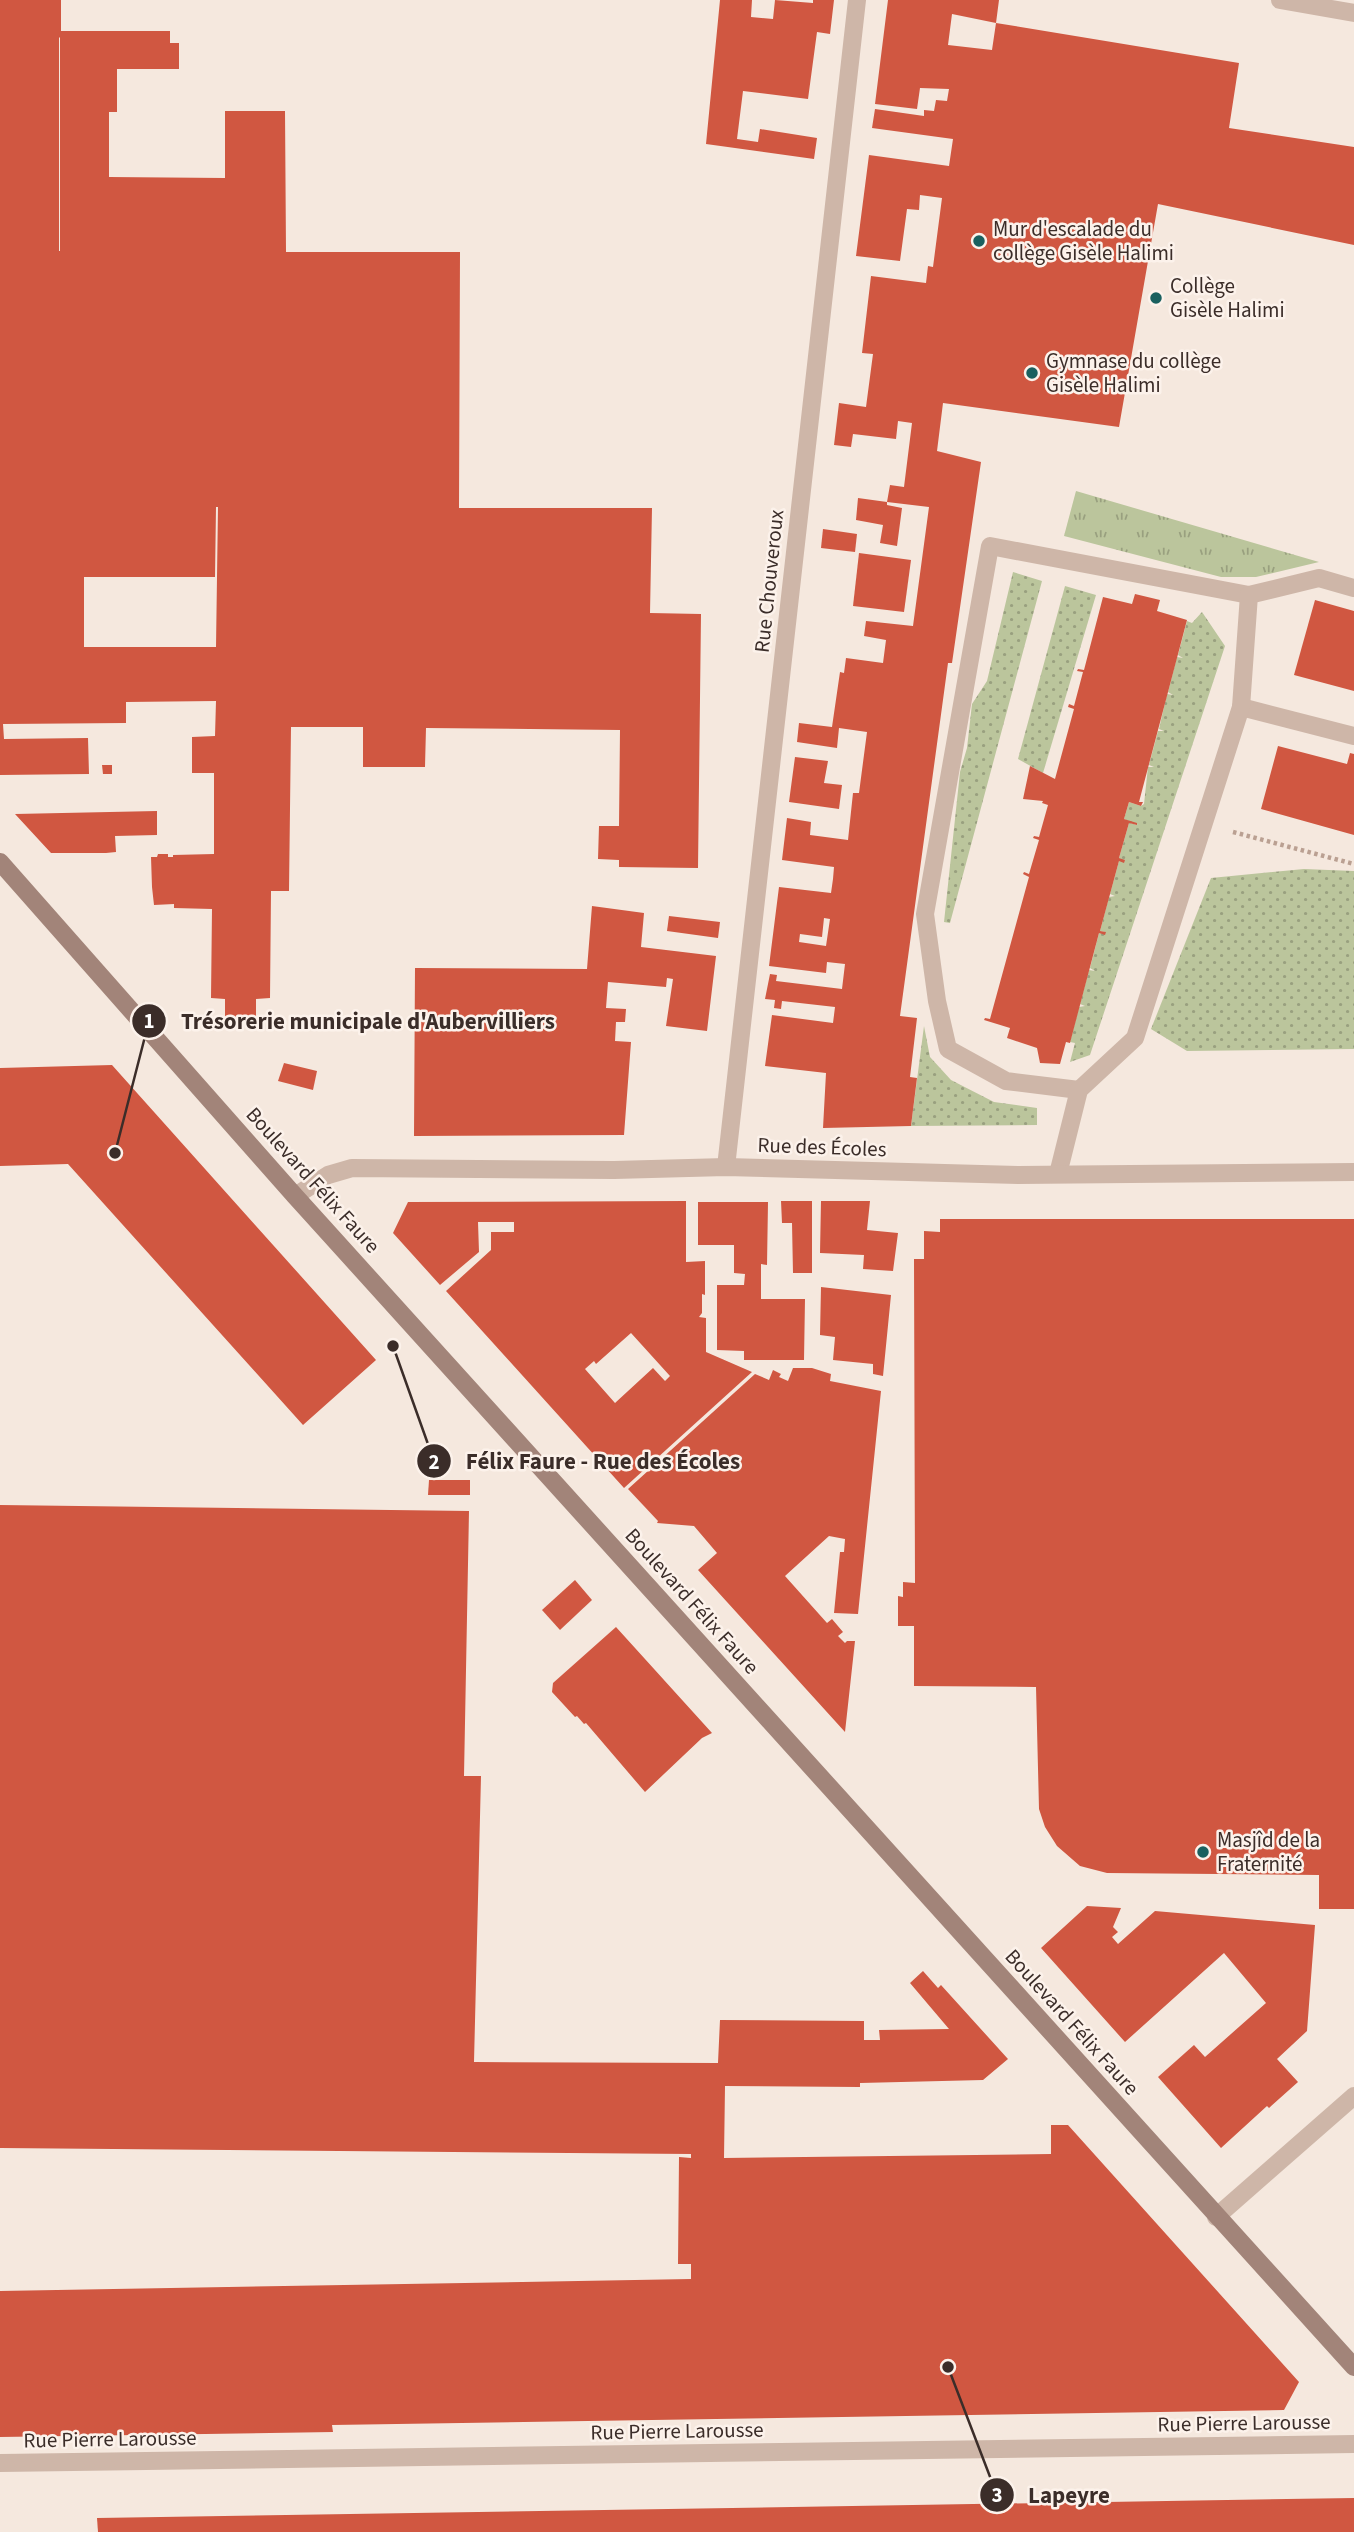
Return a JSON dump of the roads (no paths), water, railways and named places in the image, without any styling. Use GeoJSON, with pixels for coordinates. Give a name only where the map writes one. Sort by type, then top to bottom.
{"type":"FeatureCollection","features":[{"type":"Feature","properties":{"kind":"main road","name":"Boulevard Félix Faure"},"geometry":{"type":"LineString","coordinates":[[0,862],[295,1196],[1354,2367]]}},
{"type":"Feature","properties":{"kind":"street","name":"Rue Chouveroux"},"geometry":{"type":"LineString","coordinates":[[726,1167],[857,0]]}},
{"type":"Feature","properties":{"kind":"street"},"geometry":{"type":"LineString","coordinates":[[1280,0],[1354,13]]}},
{"type":"Feature","properties":{"kind":"street"},"geometry":{"type":"LineString","coordinates":[[1079,1090],[1006,1081],[948,1049],[937,1001],[925,914],[989,546],[1249,595],[1319,578],[1354,588]]}},
{"type":"Feature","properties":{"kind":"street"},"geometry":{"type":"LineString","coordinates":[[1058,1174],[1079,1090],[1135,1038],[1241,707],[1249,595]]}},
{"type":"Feature","properties":{"kind":"street"},"geometry":{"type":"LineString","coordinates":[[1241,707],[1354,736]]}},
{"type":"Feature","properties":{"kind":"street","name":"Rue des Écoles"},"geometry":{"type":"LineString","coordinates":[[295,1196],[328,1175],[352,1168],[614,1170],[726,1167],[1018,1175],[1354,1172]]}},
{"type":"Feature","properties":{"kind":"street"},"geometry":{"type":"LineString","coordinates":[[1216,2217],[1354,2096]]}},
{"type":"Feature","properties":{"kind":"street","name":"Rue Pierre Larousse"},"geometry":{"type":"LineString","coordinates":[[0,2463],[1354,2444]]}},
{"type":"Feature","properties":{"kind":"place","name":"Mur d'escalade du collège Gisèle Halimi"},"geometry":{"type":"Point","coordinates":[979,241]}},
{"type":"Feature","properties":{"kind":"place","name":"Collège Gisèle Halimi"},"geometry":{"type":"Point","coordinates":[1156,298]}},
{"type":"Feature","properties":{"kind":"place","name":"Gymnase du collège Gisèle Halimi"},"geometry":{"type":"Point","coordinates":[1032,373]}},
{"type":"Feature","properties":{"kind":"place","name":"Trésorerie municipale d'Aubervilliers"},"geometry":{"type":"Point","coordinates":[115,1153]}},
{"type":"Feature","properties":{"kind":"place","name":"Félix Faure - Rue des Écoles"},"geometry":{"type":"Point","coordinates":[393,1346]}},
{"type":"Feature","properties":{"kind":"place","name":"Masjîd de la Fraternité"},"geometry":{"type":"Point","coordinates":[1203,1852]}},
{"type":"Feature","properties":{"kind":"place","name":"Lapeyre"},"geometry":{"type":"Point","coordinates":[948,2367]}}]}
